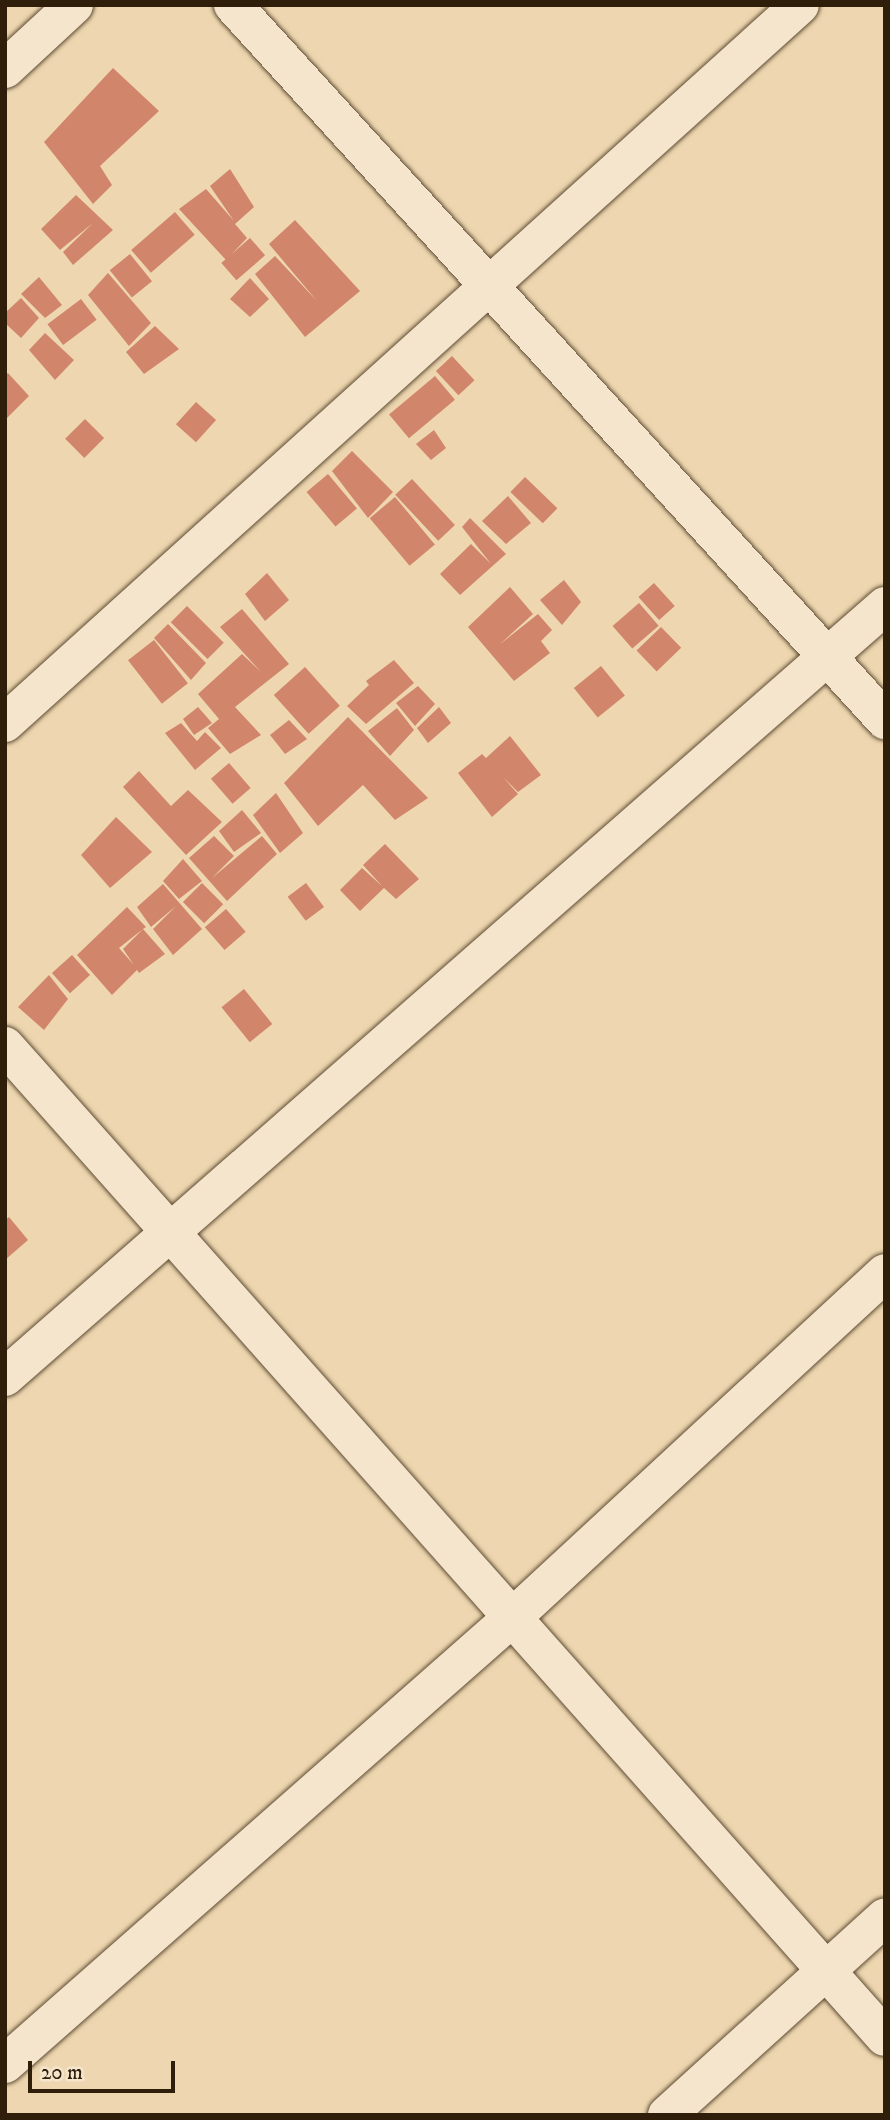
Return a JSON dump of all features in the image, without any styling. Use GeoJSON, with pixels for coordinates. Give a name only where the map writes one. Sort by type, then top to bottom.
{"type":"FeatureCollection","features":[{"type":"Feature","properties":{"kind":"street"},"geometry":{"type":"LineString","coordinates":[[5,69],[74,5]]}},
{"type":"Feature","properties":{"kind":"street"},"geometry":{"type":"LineString","coordinates":[[233,5],[885,720]]}},
{"type":"Feature","properties":{"kind":"street"},"geometry":{"type":"LineString","coordinates":[[5,723],[800,5]]}},
{"type":"Feature","properties":{"kind":"street"},"geometry":{"type":"LineString","coordinates":[[5,1377],[885,606]]}},
{"type":"Feature","properties":{"kind":"street"},"geometry":{"type":"LineString","coordinates":[[5,1046],[514,1616],[885,2038]]}},
{"type":"Feature","properties":{"kind":"street"},"geometry":{"type":"LineString","coordinates":[[5,2064],[514,1616],[885,1273]]}},
{"type":"Feature","properties":{"kind":"street"},"geometry":{"type":"LineString","coordinates":[[667,2115],[885,1917]]}},
{"type":"Feature","properties":{"kind":"building"},"geometry":{"type":"Polygon","coordinates":[[[113,68],[159,111],[100,166],[112,185],[93,204],[44,142],[113,68]]]}},
{"type":"Feature","properties":{"kind":"building"},"geometry":{"type":"Polygon","coordinates":[[[230,169],[254,207],[235,224],[247,238],[226,260],[179,209],[206,189],[234,221],[210,186],[230,169]]]}},
{"type":"Feature","properties":{"kind":"building"},"geometry":{"type":"Polygon","coordinates":[[[76,195],[113,230],[73,265],[63,252],[93,223],[60,250],[41,229],[76,195]]]}},
{"type":"Feature","properties":{"kind":"building"},"geometry":{"type":"Polygon","coordinates":[[[175,212],[195,235],[151,273],[131,250],[175,212]]]}},
{"type":"Feature","properties":{"kind":"building"},"geometry":{"type":"Polygon","coordinates":[[[295,220],[360,291],[305,337],[255,274],[275,256],[317,301],[269,244],[295,220]]]}},
{"type":"Feature","properties":{"kind":"building"},"geometry":{"type":"Polygon","coordinates":[[[250,238],[265,255],[236,280],[221,263],[250,238]]]}},
{"type":"Feature","properties":{"kind":"building"},"geometry":{"type":"Polygon","coordinates":[[[130,254],[152,281],[132,298],[110,270],[130,254]]]}},
{"type":"Feature","properties":{"kind":"building"},"geometry":{"type":"Polygon","coordinates":[[[108,273],[151,323],[129,346],[88,295],[108,273]]]}},
{"type":"Feature","properties":{"kind":"building"},"geometry":{"type":"Polygon","coordinates":[[[39,277],[62,305],[45,318],[21,294],[39,277]]]}},
{"type":"Feature","properties":{"kind":"building"},"geometry":{"type":"Polygon","coordinates":[[[250,278],[269,299],[250,317],[230,299],[250,278]]]}},
{"type":"Feature","properties":{"kind":"building"},"geometry":{"type":"Polygon","coordinates":[[[21,298],[39,318],[21,338],[5,323],[5,313],[21,298]]]}},
{"type":"Feature","properties":{"kind":"building"},"geometry":{"type":"Polygon","coordinates":[[[81,299],[97,320],[63,345],[47,324],[81,299]]]}},
{"type":"Feature","properties":{"kind":"building"},"geometry":{"type":"Polygon","coordinates":[[[155,326],[179,349],[144,374],[126,352],[155,326]]]}},
{"type":"Feature","properties":{"kind":"building"},"geometry":{"type":"Polygon","coordinates":[[[45,333],[74,360],[55,380],[29,350],[45,333]]]}},
{"type":"Feature","properties":{"kind":"building"},"geometry":{"type":"Polygon","coordinates":[[[452,356],[475,380],[458,395],[436,371],[452,356]]]}},
{"type":"Feature","properties":{"kind":"building"},"geometry":{"type":"Polygon","coordinates":[[[8,373],[29,396],[5,420],[5,376],[8,373]]]}},
{"type":"Feature","properties":{"kind":"building"},"geometry":{"type":"Polygon","coordinates":[[[435,376],[455,400],[409,438],[389,415],[435,376]]]}},
{"type":"Feature","properties":{"kind":"building"},"geometry":{"type":"Polygon","coordinates":[[[196,402],[216,420],[196,442],[176,424],[196,402]]]}},
{"type":"Feature","properties":{"kind":"building"},"geometry":{"type":"Polygon","coordinates":[[[85,419],[104,438],[84,458],[65,439],[85,419]]]}},
{"type":"Feature","properties":{"kind":"building"},"geometry":{"type":"Polygon","coordinates":[[[434,430],[446,448],[431,460],[416,444],[434,430]]]}},
{"type":"Feature","properties":{"kind":"building"},"geometry":{"type":"Polygon","coordinates":[[[352,451],[393,492],[368,518],[332,471],[352,451]]]}},
{"type":"Feature","properties":{"kind":"building"},"geometry":{"type":"Polygon","coordinates":[[[328,474],[357,508],[335,526],[307,492],[328,474]]]}},
{"type":"Feature","properties":{"kind":"building"},"geometry":{"type":"Polygon","coordinates":[[[525,477],[557,508],[543,523],[510,492],[525,477]]]}},
{"type":"Feature","properties":{"kind":"building"},"geometry":{"type":"Polygon","coordinates":[[[412,479],[455,525],[438,541],[395,495],[412,479]]]}},
{"type":"Feature","properties":{"kind":"building"},"geometry":{"type":"Polygon","coordinates":[[[508,496],[531,523],[506,544],[482,521],[508,496]]]}},
{"type":"Feature","properties":{"kind":"building"},"geometry":{"type":"Polygon","coordinates":[[[395,497],[435,544],[410,566],[370,518],[395,497]]]}},
{"type":"Feature","properties":{"kind":"building"},"geometry":{"type":"Polygon","coordinates":[[[470,518],[506,554],[460,595],[440,574],[471,544],[491,564],[462,527],[470,518]]]}},
{"type":"Feature","properties":{"kind":"building"},"geometry":{"type":"Polygon","coordinates":[[[267,573],[289,600],[265,621],[245,594],[267,573]]]}},
{"type":"Feature","properties":{"kind":"building"},"geometry":{"type":"Polygon","coordinates":[[[564,580],[581,602],[562,625],[540,600],[564,580]]]}},
{"type":"Feature","properties":{"kind":"building"},"geometry":{"type":"Polygon","coordinates":[[[654,583],[675,606],[659,620],[638,597],[654,583]]]}},
{"type":"Feature","properties":{"kind":"building"},"geometry":{"type":"Polygon","coordinates":[[[510,587],[533,614],[499,645],[538,614],[552,630],[541,641],[550,653],[514,681],[468,627],[510,587]]]}},
{"type":"Feature","properties":{"kind":"building"},"geometry":{"type":"Polygon","coordinates":[[[639,603],[659,626],[632,649],[613,626],[639,603]]]}},
{"type":"Feature","properties":{"kind":"building"},"geometry":{"type":"Polygon","coordinates":[[[187,606],[224,643],[208,659],[171,622],[187,606]]]}},
{"type":"Feature","properties":{"kind":"building"},"geometry":{"type":"Polygon","coordinates":[[[242,609],[289,664],[235,707],[261,735],[230,754],[208,728],[219,719],[198,694],[242,654],[261,672],[220,627],[242,609]]]}},
{"type":"Feature","properties":{"kind":"building"},"geometry":{"type":"Polygon","coordinates":[[[168,624],[206,663],[191,680],[154,638],[168,624]]]}},
{"type":"Feature","properties":{"kind":"building"},"geometry":{"type":"Polygon","coordinates":[[[661,627],[681,648],[657,671],[637,651],[661,627]]]}},
{"type":"Feature","properties":{"kind":"building"},"geometry":{"type":"Polygon","coordinates":[[[154,640],[188,683],[162,704],[128,660],[154,640]]]}},
{"type":"Feature","properties":{"kind":"building"},"geometry":{"type":"Polygon","coordinates":[[[394,660],[414,683],[366,724],[347,706],[369,685],[366,681],[394,660]]]}},
{"type":"Feature","properties":{"kind":"building"},"geometry":{"type":"Polygon","coordinates":[[[601,666],[625,696],[598,718],[574,688],[601,666]]]}},
{"type":"Feature","properties":{"kind":"building"},"geometry":{"type":"Polygon","coordinates":[[[305,667],[340,706],[309,734],[274,695],[305,667]]]}},
{"type":"Feature","properties":{"kind":"building"},"geometry":{"type":"Polygon","coordinates":[[[418,686],[435,704],[415,726],[396,703],[418,686]]]}},
{"type":"Feature","properties":{"kind":"building"},"geometry":{"type":"Polygon","coordinates":[[[198,707],[212,723],[194,735],[183,719],[198,707]]]}},
{"type":"Feature","properties":{"kind":"building"},"geometry":{"type":"Polygon","coordinates":[[[439,707],[451,723],[428,743],[417,728],[439,707]]]}},
{"type":"Feature","properties":{"kind":"building"},"geometry":{"type":"Polygon","coordinates":[[[397,708],[414,730],[390,756],[368,731],[397,708]]]}},
{"type":"Feature","properties":{"kind":"building"},"geometry":{"type":"Polygon","coordinates":[[[348,717],[428,798],[395,820],[363,785],[318,826],[284,783],[348,717]]]}},
{"type":"Feature","properties":{"kind":"building"},"geometry":{"type":"Polygon","coordinates":[[[289,720],[307,739],[285,754],[270,735],[289,720]]]}},
{"type":"Feature","properties":{"kind":"building"},"geometry":{"type":"Polygon","coordinates":[[[181,723],[197,741],[205,732],[221,748],[195,770],[165,733],[181,723]]]}},
{"type":"Feature","properties":{"kind":"building"},"geometry":{"type":"Polygon","coordinates":[[[510,736],[541,775],[518,792],[503,777],[518,794],[492,817],[458,773],[482,754],[486,758],[510,736]]]}},
{"type":"Feature","properties":{"kind":"building"},"geometry":{"type":"Polygon","coordinates":[[[229,763],[251,788],[233,804],[211,779],[229,763]]]}},
{"type":"Feature","properties":{"kind":"building"},"geometry":{"type":"Polygon","coordinates":[[[139,771],[171,806],[188,790],[222,822],[186,855],[123,787],[139,771]]]}},
{"type":"Feature","properties":{"kind":"building"},"geometry":{"type":"Polygon","coordinates":[[[276,793],[303,833],[280,853],[253,815],[276,793]]]}},
{"type":"Feature","properties":{"kind":"building"},"geometry":{"type":"Polygon","coordinates":[[[242,810],[261,833],[234,852],[219,831],[242,810]]]}},
{"type":"Feature","properties":{"kind":"building"},"geometry":{"type":"Polygon","coordinates":[[[116,817],[152,852],[110,888],[81,855],[116,817]]]}},
{"type":"Feature","properties":{"kind":"building"},"geometry":{"type":"Polygon","coordinates":[[[214,836],[234,856],[212,878],[262,836],[277,854],[227,901],[189,858],[214,836]]]}},
{"type":"Feature","properties":{"kind":"building"},"geometry":{"type":"Polygon","coordinates":[[[385,844],[419,879],[396,899],[384,888],[360,911],[340,890],[362,868],[382,886],[363,865],[385,844]]]}},
{"type":"Feature","properties":{"kind":"building"},"geometry":{"type":"Polygon","coordinates":[[[183,859],[202,881],[179,899],[163,881],[183,859]]]}},
{"type":"Feature","properties":{"kind":"building"},"geometry":{"type":"Polygon","coordinates":[[[202,883],[223,904],[204,923],[183,902],[202,883]]]}},
{"type":"Feature","properties":{"kind":"building"},"geometry":{"type":"Polygon","coordinates":[[[306,883],[324,907],[306,921],[288,897],[306,883]]]}},
{"type":"Feature","properties":{"kind":"building"},"geometry":{"type":"Polygon","coordinates":[[[163,884],[202,929],[173,955],[153,929],[176,906],[151,927],[137,907],[163,884]]]}},
{"type":"Feature","properties":{"kind":"building"},"geometry":{"type":"Polygon","coordinates":[[[127,907],[146,927],[143,929],[165,954],[139,973],[137,970],[112,995],[77,955],[127,907]],[[143,929],[119,948],[134,965],[123,949],[143,929]]]}},
{"type":"Feature","properties":{"kind":"building"},"geometry":{"type":"Polygon","coordinates":[[[226,909],[246,932],[225,950],[205,927],[226,909]]]}},
{"type":"Feature","properties":{"kind":"building"},"geometry":{"type":"Polygon","coordinates":[[[72,955],[90,975],[70,993],[52,973],[72,955]]]}},
{"type":"Feature","properties":{"kind":"building"},"geometry":{"type":"Polygon","coordinates":[[[49,975],[68,999],[44,1030],[18,1007],[49,975]]]}},
{"type":"Feature","properties":{"kind":"building"},"geometry":{"type":"Polygon","coordinates":[[[244,989],[272,1024],[250,1042],[221,1007],[244,989]]]}},
{"type":"Feature","properties":{"kind":"building"},"geometry":{"type":"Polygon","coordinates":[[[9,1217],[28,1240],[5,1260],[5,1220],[9,1217]]]}}]}
